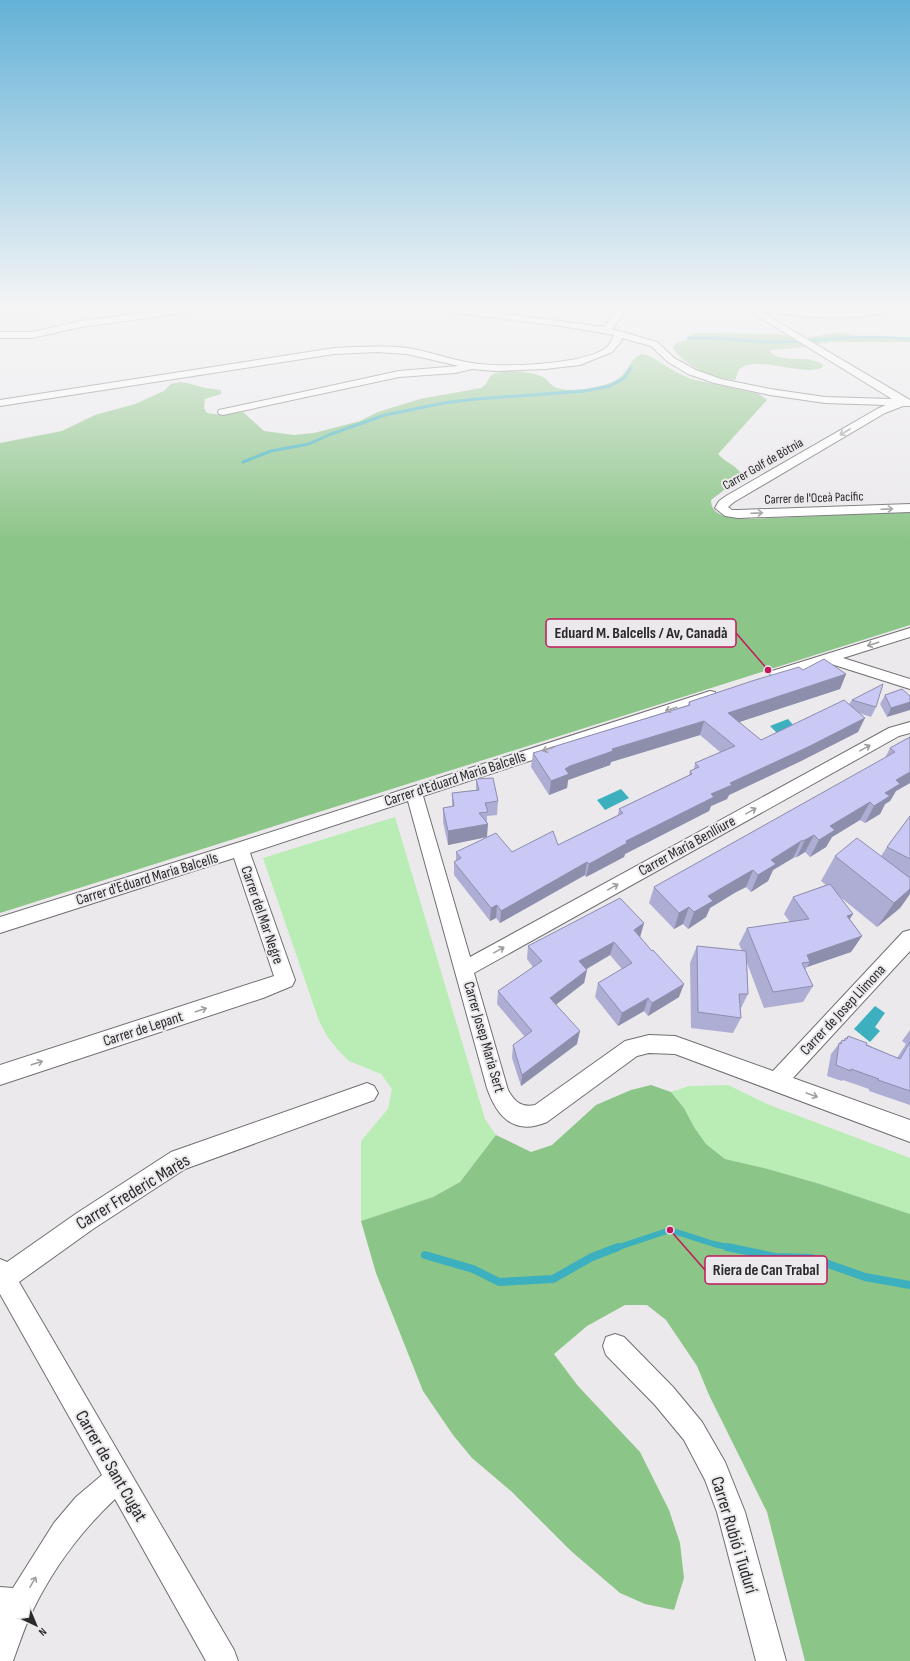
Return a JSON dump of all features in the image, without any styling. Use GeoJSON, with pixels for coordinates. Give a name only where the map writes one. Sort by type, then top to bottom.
{"type":"FeatureCollection","features":[{"type":"Feature","properties":{"kind":"street"},"geometry":{"type":"LineString","coordinates":[[0,403],[107,387]]}},
{"type":"Feature","properties":{"kind":"street"},"geometry":{"type":"LineString","coordinates":[[223,412],[338,387]]}},
{"type":"Feature","properties":{"kind":"street"},"geometry":{"type":"LineString","coordinates":[[747,387],[825,400],[908,402]]}},
{"type":"Feature","properties":{"kind":"street"},"geometry":{"type":"LineString","coordinates":[[882,387],[908,402]]}},
{"type":"Feature","properties":{"kind":"street","name":"Carrer Golf de Bòtnia"},"geometry":{"type":"LineString","coordinates":[[721,507],[730,499],[881,411],[908,402]]}},
{"type":"Feature","properties":{"kind":"street","name":"Carrer de l'Oceà Pacífic"},"geometry":{"type":"LineString","coordinates":[[721,507],[729,513],[738,514],[910,508]]}},
{"type":"Feature","properties":{"kind":"street"},"geometry":{"type":"LineString","coordinates":[[760,680],[910,632]]}},
{"type":"Feature","properties":{"kind":"street"},"geometry":{"type":"LineString","coordinates":[[828,658],[910,684]]}},
{"type":"Feature","properties":{"kind":"street","name":"Carrer d'Eduard Maria Balcells"},"geometry":{"type":"LineString","coordinates":[[0,925],[240,850],[722,692]]}},
{"type":"Feature","properties":{"kind":"street","name":"Carrer Maria Benlliure"},"geometry":{"type":"LineString","coordinates":[[465,969],[894,732],[910,727]]}},
{"type":"Feature","properties":{"kind":"street","name":"Carrer Josep Maria Sert"},"geometry":{"type":"LineString","coordinates":[[414,792],[500,1096],[507,1108],[520,1115],[533,1116],[539,1114],[632,1048],[649,1044],[675,1045],[910,1131]]}},
{"type":"Feature","properties":{"kind":"street","name":"Carrer del Mar Negre"},"geometry":{"type":"LineString","coordinates":[[240,850],[285,980]]}},
{"type":"Feature","properties":{"kind":"street","name":"Carrer de Josep Llimona"},"geometry":{"type":"LineString","coordinates":[[776,1082],[910,938]]}},
{"type":"Feature","properties":{"kind":"street","name":"Carrer de Lepant"},"geometry":{"type":"LineString","coordinates":[[0,1075],[263,990],[285,980]]}},
{"type":"Feature","properties":{"kind":"street","name":"Carrer Frederic Marès"},"geometry":{"type":"LineString","coordinates":[[1,1277],[84,1221],[179,1160],[368,1093]]}},
{"type":"Feature","properties":{"kind":"street","name":"Carrer de Sant Cugat"},"geometry":{"type":"LineString","coordinates":[[1,1277],[223,1661]]}},
{"type":"Feature","properties":{"kind":"street","name":"Carrer Rubió i Tudurí"},"geometry":{"type":"LineString","coordinates":[[615,1346],[664,1396],[688,1426],[715,1472],[731,1512],[771,1661]]}},
{"type":"Feature","properties":{"kind":"street"},"geometry":{"type":"LineString","coordinates":[[0,1656],[10,1602],[44,1564],[64,1533],[86,1507],[118,1478]]}},
{"type":"Feature","properties":{"kind":"green space"},"geometry":{"type":"Polygon","coordinates":[[[168,387],[200,387],[221,390],[221,394],[205,399],[204,408],[207,413],[222,415],[243,412],[264,431],[294,435],[314,433],[360,421],[378,412],[420,399],[483,387],[554,387],[565,390],[597,387],[725,387],[759,394],[767,400],[718,454],[741,473],[728,487],[711,500],[715,511],[732,518],[750,519],[910,512],[910,625],[0,913],[0,443],[62,431],[95,415],[135,404],[164,391],[168,387]]]}},
{"type":"Feature","properties":{"kind":"green space"},"geometry":{"type":"Polygon","coordinates":[[[395,817],[485,1119],[496,1135],[460,1182],[433,1197],[361,1221],[361,1141],[388,1109],[392,1089],[381,1074],[349,1061],[327,1036],[319,1021],[263,858],[395,817]]]}},
{"type":"Feature","properties":{"kind":"green space"},"geometry":{"type":"Polygon","coordinates":[[[651,1085],[671,1092],[684,1108],[694,1127],[706,1144],[725,1159],[768,1169],[820,1184],[910,1214],[910,1661],[805,1661],[767,1512],[709,1395],[697,1366],[666,1320],[647,1305],[625,1305],[587,1326],[554,1354],[578,1386],[640,1452],[669,1510],[680,1543],[684,1578],[674,1610],[645,1604],[620,1593],[571,1551],[511,1491],[472,1458],[453,1435],[423,1391],[376,1273],[361,1221],[433,1197],[460,1182],[496,1135],[531,1152],[552,1145],[596,1105],[631,1090],[651,1085]]]}},
{"type":"Feature","properties":{"kind":"green space"},"geometry":{"type":"Polygon","coordinates":[[[728,1085],[767,1104],[910,1158],[910,1214],[820,1184],[768,1169],[725,1159],[706,1144],[694,1127],[684,1108],[671,1092],[689,1086],[728,1085]]]}},
{"type":"Feature","properties":{"kind":"water"},"geometry":{"type":"Polygon","coordinates":[[[788,719],[794,726],[777,733],[770,726],[788,719]]]}},
{"type":"Feature","properties":{"kind":"water"},"geometry":{"type":"Polygon","coordinates":[[[621,789],[629,798],[605,810],[597,800],[621,789]]]}},
{"type":"Feature","properties":{"kind":"water"},"geometry":{"type":"Polygon","coordinates":[[[875,1006],[885,1013],[875,1027],[880,1031],[870,1042],[854,1029],[875,1006]]]}},
{"type":"Feature","properties":{"kind":"building"},"geometry":{"type":"Polygon","coordinates":[[[824,659],[846,674],[728,713],[761,740],[844,700],[865,718],[808,747],[730,783],[732,785],[711,794],[714,797],[626,841],[627,843],[589,864],[587,862],[501,911],[497,905],[491,908],[454,862],[461,858],[456,852],[496,833],[512,852],[553,831],[558,845],[623,813],[619,809],[692,774],[690,771],[699,767],[695,763],[735,746],[704,721],[612,749],[613,751],[570,766],[565,769],[569,774],[551,781],[533,753],[690,705],[689,702],[755,680],[799,667],[803,670],[824,659]]]}},
{"type":"Feature","properties":{"kind":"building"},"geometry":{"type":"Polygon","coordinates":[[[883,684],[876,707],[852,700],[883,684]]]}},
{"type":"Feature","properties":{"kind":"building"},"geometry":{"type":"Polygon","coordinates":[[[902,689],[910,696],[910,702],[891,708],[885,695],[902,689]]]}},
{"type":"Feature","properties":{"kind":"building"},"geometry":{"type":"Polygon","coordinates":[[[910,737],[910,772],[896,780],[900,784],[885,793],[890,796],[874,806],[870,802],[830,826],[835,830],[819,840],[814,835],[801,841],[771,860],[776,864],[758,875],[753,870],[708,896],[713,901],[694,912],[689,907],[679,913],[654,887],[895,752],[890,748],[910,737]]]}},
{"type":"Feature","properties":{"kind":"building"},"geometry":{"type":"Polygon","coordinates":[[[493,778],[498,801],[485,803],[488,812],[479,813],[488,824],[448,831],[443,808],[454,806],[452,793],[479,790],[476,779],[493,778]]]}},
{"type":"Feature","properties":{"kind":"building"},"geometry":{"type":"Polygon","coordinates":[[[910,816],[910,859],[887,847],[910,816]]]}},
{"type":"Feature","properties":{"kind":"building"},"geometry":{"type":"Polygon","coordinates":[[[857,838],[910,878],[910,889],[894,903],[835,856],[857,838]]]}},
{"type":"Feature","properties":{"kind":"building"},"geometry":{"type":"Polygon","coordinates":[[[830,884],[853,914],[847,916],[862,936],[807,955],[810,962],[802,963],[813,986],[773,992],[747,928],[809,919],[793,897],[830,884]]]}},
{"type":"Feature","properties":{"kind":"building"},"geometry":{"type":"Polygon","coordinates":[[[620,898],[644,923],[634,930],[684,984],[652,1003],[648,998],[622,1013],[598,983],[632,963],[614,942],[579,961],[587,970],[550,998],[580,1031],[522,1075],[513,1045],[532,1031],[498,991],[542,961],[528,946],[620,898]]]}},
{"type":"Feature","properties":{"kind":"building"},"geometry":{"type":"Polygon","coordinates":[[[697,946],[746,951],[748,994],[739,994],[741,1018],[698,1012],[697,946]]]}},
{"type":"Feature","properties":{"kind":"building"},"geometry":{"type":"Polygon","coordinates":[[[848,1036],[867,1043],[866,1045],[900,1059],[910,1042],[910,1091],[836,1065],[839,1043],[841,1044],[842,1040],[845,1041],[845,1038],[847,1039],[848,1036]]]}},
{"type":"Feature","properties":{"kind":"waterway"},"geometry":{"type":"LineString","coordinates":[[243,462],[271,451],[309,444],[331,434],[385,415],[444,403],[476,399],[585,391],[607,387]]}},
{"type":"Feature","properties":{"kind":"waterway"},"geometry":{"type":"LineString","coordinates":[[616,1248],[670,1230],[731,1248]]}},
{"type":"Feature","properties":{"kind":"waterway"},"geometry":{"type":"LineString","coordinates":[[425,1255],[473,1269],[499,1282],[553,1279],[592,1257],[618,1247]]}},
{"type":"Feature","properties":{"kind":"waterway"},"geometry":{"type":"LineString","coordinates":[[727,1247],[775,1257],[811,1258],[865,1277],[910,1285]]}},
{"type":"Feature","properties":{"kind":"place","name":"Eduard M. Balcells / Av, Canadà"},"geometry":{"type":"Point","coordinates":[768,670]}},
{"type":"Feature","properties":{"kind":"place","name":"Riera de Can Trabal"},"geometry":{"type":"Point","coordinates":[670,1230]}}]}
